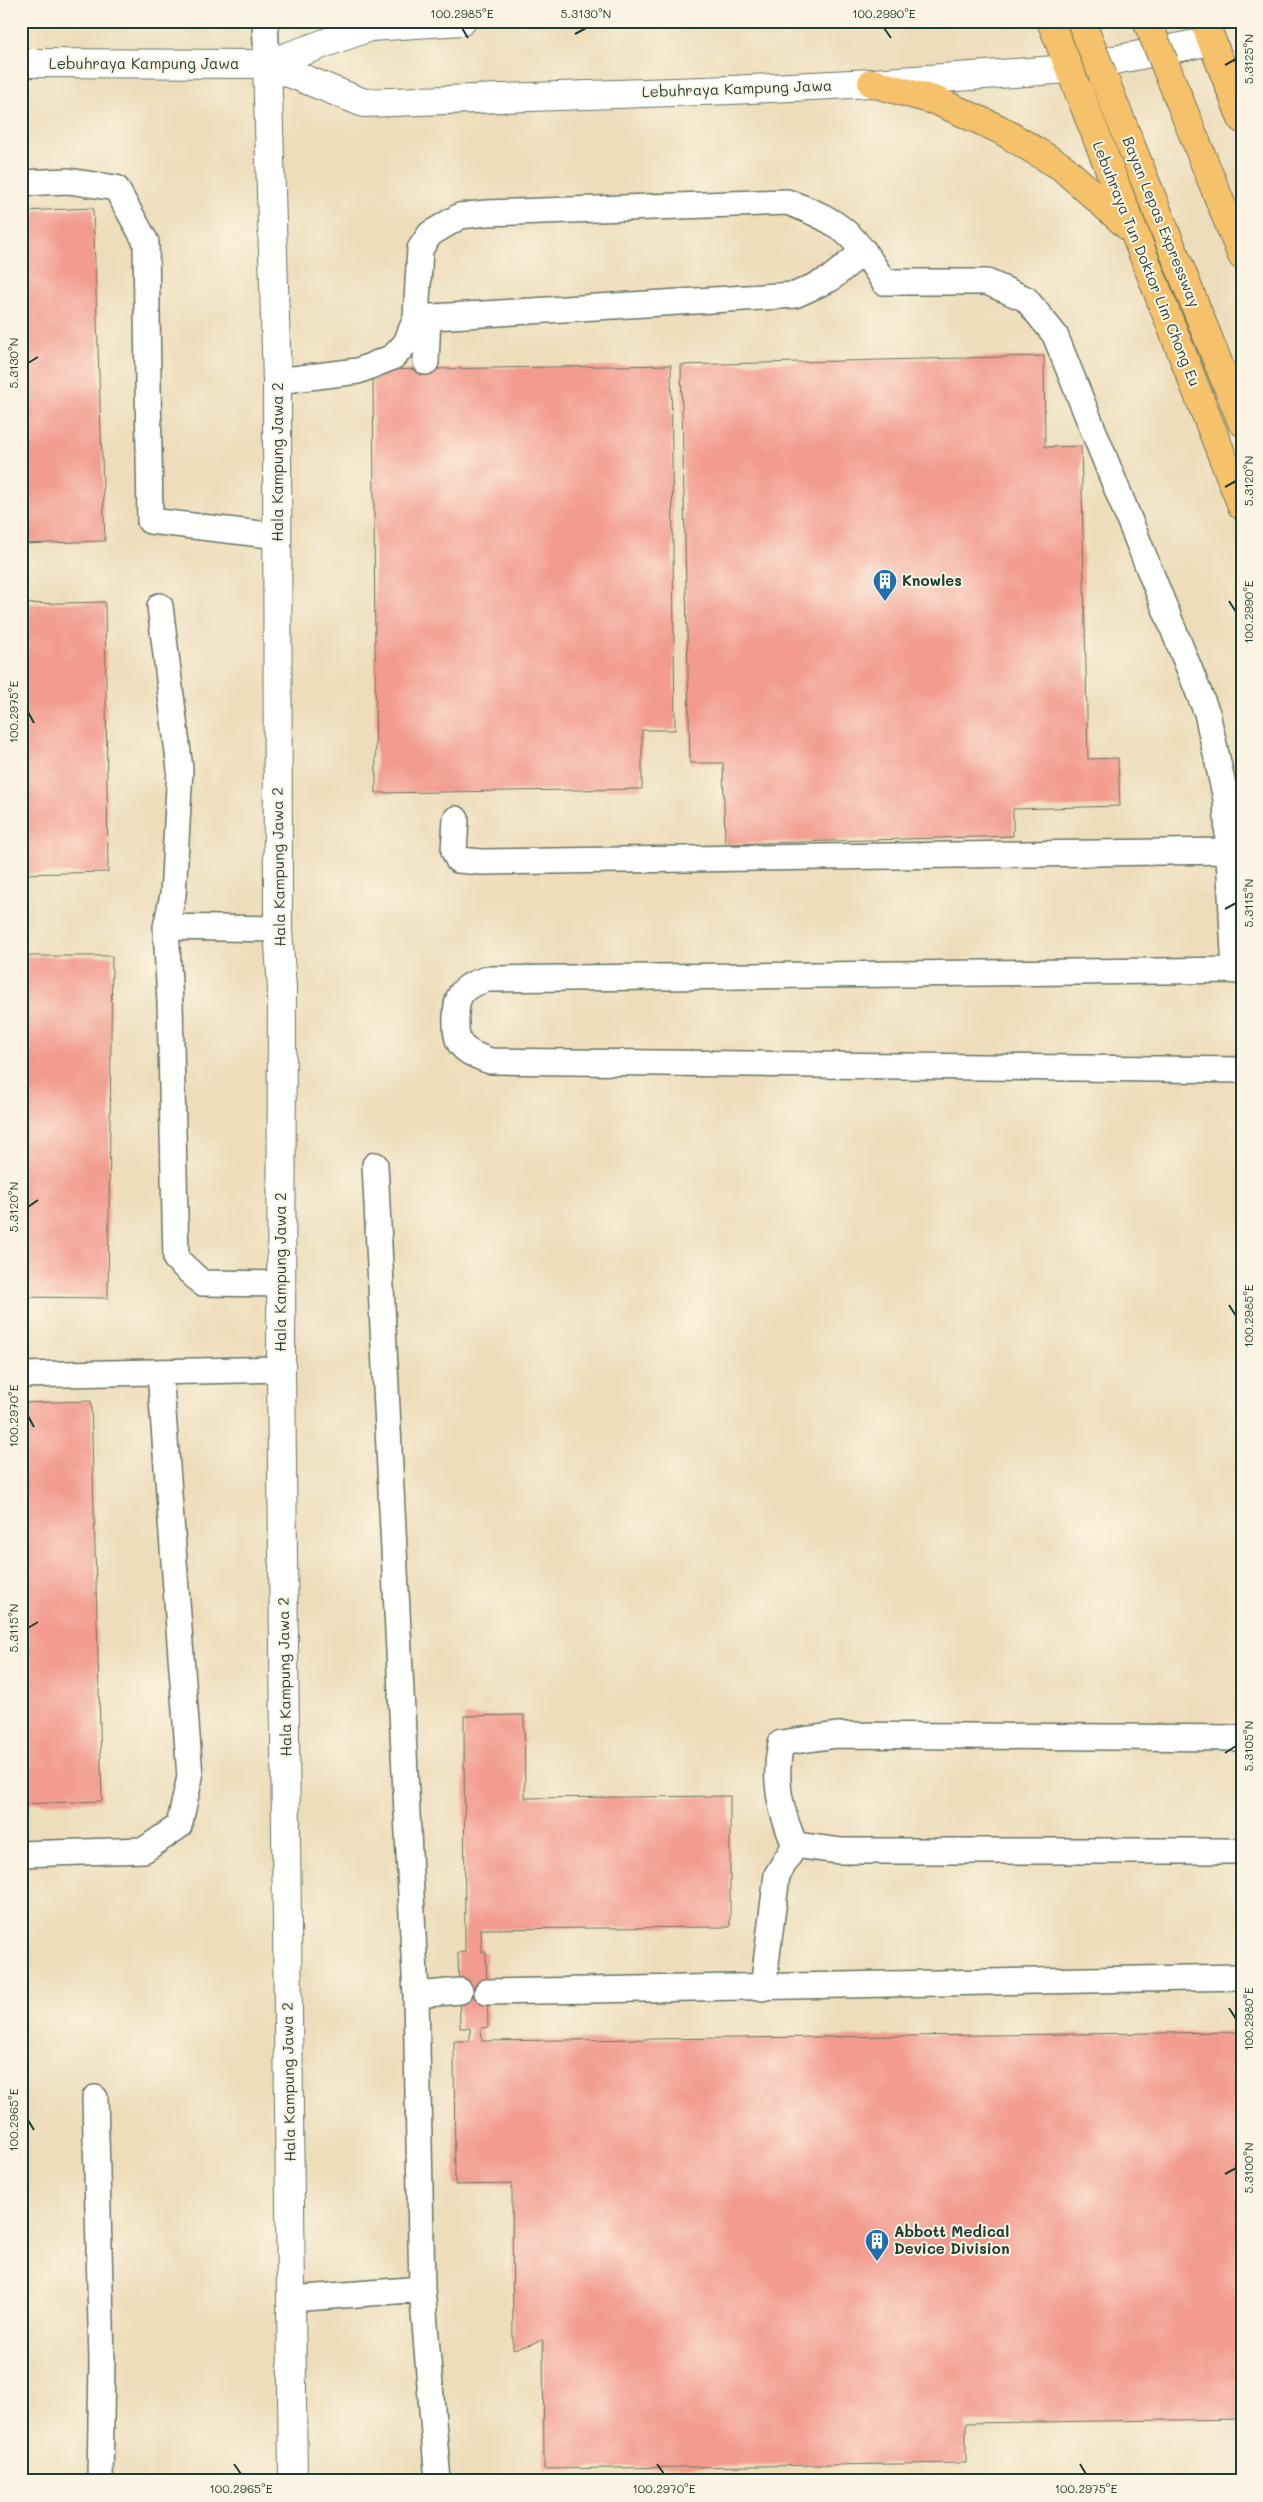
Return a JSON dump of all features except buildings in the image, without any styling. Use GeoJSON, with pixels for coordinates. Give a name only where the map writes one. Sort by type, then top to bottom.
{"type":"FeatureCollection","features":[{"type":"Feature","properties":{"kind":"highway","name":"Lebuhraya Tun Doktor Lim Chong Eu"},"geometry":{"type":"LineString","coordinates":[[1051,21],[1242,506]]}},
{"type":"Feature","properties":{"kind":"highway","name":"Bayan Lepas Expressway"},"geometry":{"type":"LineString","coordinates":[[1081,21],[1242,422]]}},
{"type":"Feature","properties":{"kind":"highway"},"geometry":{"type":"LineString","coordinates":[[1147,21],[1242,256]]}},
{"type":"Feature","properties":{"kind":"highway"},"geometry":{"type":"LineString","coordinates":[[1207,31],[1242,119]]}},
{"type":"Feature","properties":{"kind":"highway"},"geometry":{"type":"LineString","coordinates":[[872,83],[937,101],[999,128],[1062,167],[1134,233]]}},
{"type":"Feature","properties":{"kind":"street","name":"Lebuhraya Kampung Jawa"},"geometry":{"type":"LineString","coordinates":[[21,63],[267,64],[370,27],[462,21]]}},
{"type":"Feature","properties":{"kind":"street","name":"Lebuhraya Kampung Jawa"},"geometry":{"type":"LineString","coordinates":[[267,64],[364,103],[731,90],[872,83],[1069,69],[1207,31]]}},
{"type":"Feature","properties":{"kind":"street","name":"Hala Kampung Jawa 2"},"geometry":{"type":"LineString","coordinates":[[267,64],[277,381],[278,929],[282,989],[281,1369],[293,2481]]}},
{"type":"Feature","properties":{"kind":"lane"},"geometry":{"type":"LineString","coordinates":[[265,21],[267,64]]}},
{"type":"Feature","properties":{"kind":"lane"},"geometry":{"type":"LineString","coordinates":[[21,183],[68,181],[116,188],[146,242],[150,521],[278,536]]}},
{"type":"Feature","properties":{"kind":"lane"},"geometry":{"type":"LineString","coordinates":[[426,362],[422,318],[420,249],[430,234],[460,216],[486,213],[787,202],[822,214],[846,231],[864,251],[884,282],[986,282],[1026,299],[1055,335],[1207,713],[1226,799],[1238,970],[488,979],[476,982],[456,1000],[456,1031],[461,1046],[474,1055],[490,1061],[1242,1070]]}},
{"type":"Feature","properties":{"kind":"lane"},"geometry":{"type":"LineString","coordinates":[[422,318],[795,295],[830,279],[864,251]]}},
{"type":"Feature","properties":{"kind":"lane"},"geometry":{"type":"LineString","coordinates":[[277,381],[358,371],[394,358],[422,318]]}},
{"type":"Feature","properties":{"kind":"lane"},"geometry":{"type":"LineString","coordinates":[[160,606],[180,769],[173,895],[166,927],[170,1003],[176,1258],[202,1283],[281,1284]]}},
{"type":"Feature","properties":{"kind":"lane"},"geometry":{"type":"LineString","coordinates":[[456,819],[454,851],[458,860],[481,862],[1229,851]]}},
{"type":"Feature","properties":{"kind":"lane"},"geometry":{"type":"LineString","coordinates":[[166,927],[278,929]]}},
{"type":"Feature","properties":{"kind":"lane"},"geometry":{"type":"LineString","coordinates":[[375,1165],[416,1995],[422,2289],[438,2481]]}},
{"type":"Feature","properties":{"kind":"lane"},"geometry":{"type":"LineString","coordinates":[[21,1375],[281,1369]]}},
{"type":"Feature","properties":{"kind":"lane"},"geometry":{"type":"LineString","coordinates":[[21,1854],[144,1850],[179,1826],[190,1777],[160,1372]]}},
{"type":"Feature","properties":{"kind":"lane"},"geometry":{"type":"LineString","coordinates":[[795,1845],[784,1822],[777,1792],[777,1762],[781,1742],[837,1735],[1242,1738]]}},
{"type":"Feature","properties":{"kind":"lane"},"geometry":{"type":"LineString","coordinates":[[795,1845],[840,1850],[1242,1851]]}},
{"type":"Feature","properties":{"kind":"lane"},"geometry":{"type":"LineString","coordinates":[[763,1988],[777,1875],[795,1845]]}},
{"type":"Feature","properties":{"kind":"lane"},"geometry":{"type":"LineString","coordinates":[[487,1992],[1242,1977]]}},
{"type":"Feature","properties":{"kind":"lane"},"geometry":{"type":"LineString","coordinates":[[416,1995],[460,1991]]}},
{"type":"Feature","properties":{"kind":"lane"},"geometry":{"type":"LineString","coordinates":[[95,2098],[102,2361],[100,2481]]}},
{"type":"Feature","properties":{"kind":"lane"},"geometry":{"type":"LineString","coordinates":[[292,2300],[422,2289]]}},
{"type":"Feature","properties":{"kind":"place","name":"Knowles"},"geometry":{"type":"Point","coordinates":[885,602]}},
{"type":"Feature","properties":{"kind":"place","name":"Abbott Medical Device Division"},"geometry":{"type":"Point","coordinates":[877,2262]}}]}
